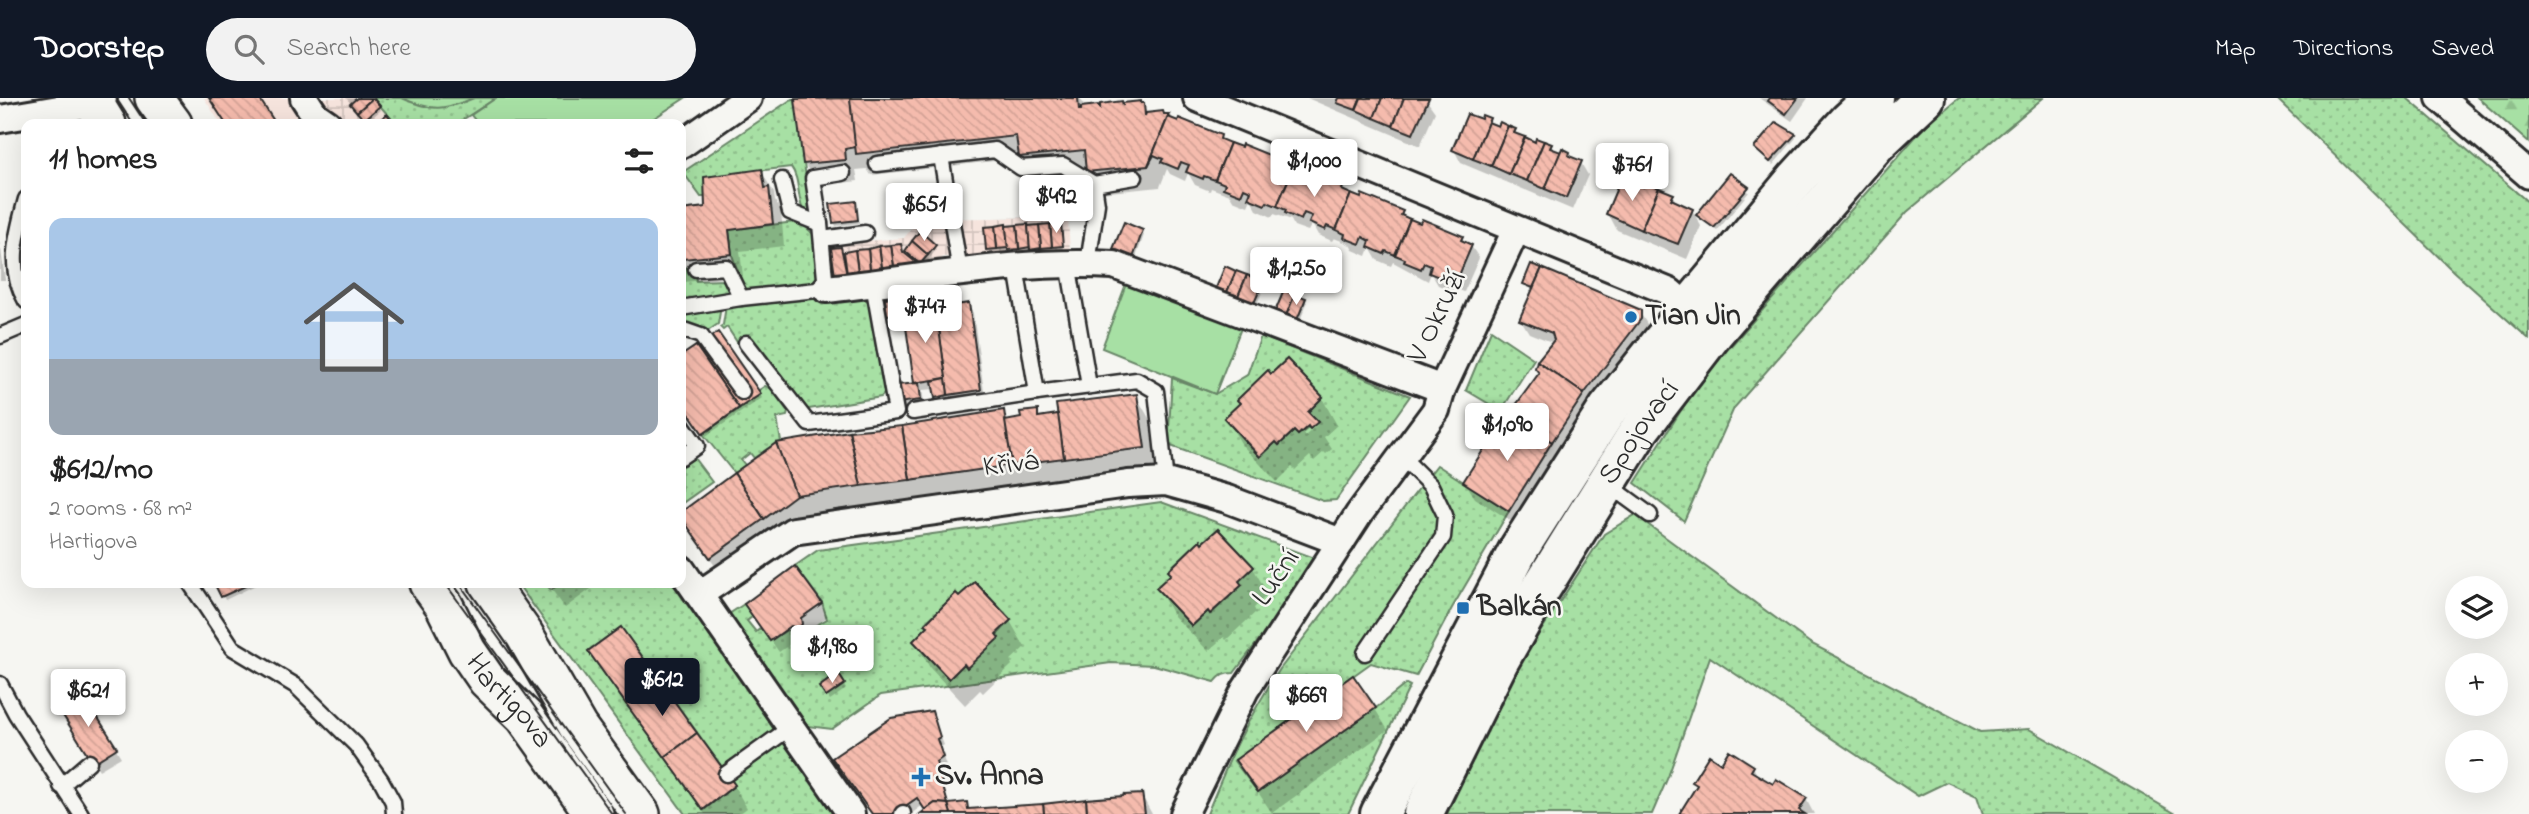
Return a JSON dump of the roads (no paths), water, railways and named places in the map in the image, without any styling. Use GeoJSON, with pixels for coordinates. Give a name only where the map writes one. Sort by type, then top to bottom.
{"type":"FeatureCollection","features":[{"type":"Feature","properties":{"kind":"main road"},"geometry":{"type":"LineString","coordinates":[[154,98],[170,119]]}},
{"type":"Feature","properties":{"kind":"main road","name":"Spojovací"},"geometry":{"type":"LineString","coordinates":[[1423,814],[1499,661],[1640,429],[1702,320],[1797,178],[1874,98]]}},
{"type":"Feature","properties":{"kind":"main road","name":"Spojovací"},"geometry":{"type":"LineString","coordinates":[[1380,814],[1520,547],[1608,409],[1702,320],[1876,145],[1912,102]]}},
{"type":"Feature","properties":{"kind":"main road","name":"Hartigova"},"geometry":{"type":"LineString","coordinates":[[432,588],[444,605],[467,651],[487,680],[525,717],[594,814]]}},
{"type":"Feature","properties":{"kind":"main road","name":"Hartigova"},"geometry":{"type":"LineString","coordinates":[[492,588],[524,634],[578,727],[641,814]]}},
{"type":"Feature","properties":{"kind":"street"},"geometry":{"type":"LineString","coordinates":[[303,98],[321,119]]}},
{"type":"Feature","properties":{"kind":"street"},"geometry":{"type":"LineString","coordinates":[[686,141],[748,98]]}},
{"type":"Feature","properties":{"kind":"street"},"geometry":{"type":"LineString","coordinates":[[1197,98],[1248,108],[1516,230],[1670,292],[1702,320]]}},
{"type":"Feature","properties":{"kind":"street"},"geometry":{"type":"LineString","coordinates":[[2440,98],[2529,175]]}},
{"type":"Feature","properties":{"kind":"street"},"geometry":{"type":"LineString","coordinates":[[0,119],[30,119],[99,106]]}},
{"type":"Feature","properties":{"kind":"street","name":"V Okruží"},"geometry":{"type":"LineString","coordinates":[[826,289],[1016,267],[1078,263],[1114,265],[1442,389],[1516,230]]}},
{"type":"Feature","properties":{"kind":"street","name":"Luční"},"geometry":{"type":"LineString","coordinates":[[1184,814],[1245,690],[1359,514],[1436,410],[1442,389]]}},
{"type":"Feature","properties":{"kind":"street","name":"Křivá"},"geometry":{"type":"LineString","coordinates":[[699,594],[793,531],[1128,484],[1166,482],[1227,499],[1341,542]]}},
{"type":"Feature","properties":{"kind":"street"},"geometry":{"type":"LineString","coordinates":[[686,576],[851,814]]}},
{"type":"Feature","properties":{"kind":"lane"},"geometry":{"type":"LineString","coordinates":[[877,164],[995,150],[1021,168],[1063,165],[1094,184],[1135,177]]}},
{"type":"Feature","properties":{"kind":"lane"},"geometry":{"type":"LineString","coordinates":[[942,156],[960,272]]}},
{"type":"Feature","properties":{"kind":"lane"},"geometry":{"type":"LineString","coordinates":[[686,307],[826,289],[813,178],[843,173]]}},
{"type":"Feature","properties":{"kind":"lane"},"geometry":{"type":"LineString","coordinates":[[782,180],[790,212],[821,232],[865,233]]}},
{"type":"Feature","properties":{"kind":"lane"},"geometry":{"type":"LineString","coordinates":[[1089,386],[1078,263],[1097,204],[1094,184]]}},
{"type":"Feature","properties":{"kind":"lane"},"geometry":{"type":"LineString","coordinates":[[21,216],[16,234],[14,265],[21,292]]}},
{"type":"Feature","properties":{"kind":"lane"},"geometry":{"type":"LineString","coordinates":[[696,270],[726,267],[741,298]]}},
{"type":"Feature","properties":{"kind":"lane"},"geometry":{"type":"LineString","coordinates":[[1016,267],[1037,393]]}},
{"type":"Feature","properties":{"kind":"lane"},"geometry":{"type":"LineString","coordinates":[[746,343],[809,424],[895,412],[873,284]]}},
{"type":"Feature","properties":{"kind":"lane"},"geometry":{"type":"LineString","coordinates":[[0,336],[21,327]]}},
{"type":"Feature","properties":{"kind":"lane"},"geometry":{"type":"LineString","coordinates":[[686,331],[701,336],[742,392]]}},
{"type":"Feature","properties":{"kind":"lane"},"geometry":{"type":"LineString","coordinates":[[914,412],[1138,380],[1156,391],[1166,482]]}},
{"type":"Feature","properties":{"kind":"lane"},"geometry":{"type":"LineString","coordinates":[[686,430],[697,446],[686,454]]}},
{"type":"Feature","properties":{"kind":"lane"},"geometry":{"type":"LineString","coordinates":[[1365,653],[1443,537],[1445,514],[1432,486],[1402,457]]}},
{"type":"Feature","properties":{"kind":"lane"},"geometry":{"type":"LineString","coordinates":[[1606,483],[1650,515]]}},
{"type":"Feature","properties":{"kind":"lane"},"geometry":{"type":"LineString","coordinates":[[193,588],[233,648],[296,687],[356,745],[382,780],[393,802],[394,814]]}},
{"type":"Feature","properties":{"kind":"lane"},"geometry":{"type":"LineString","coordinates":[[0,684],[16,714],[81,814]]}},
{"type":"Feature","properties":{"kind":"lane"},"geometry":{"type":"LineString","coordinates":[[726,774],[791,727]]}},
{"type":"Feature","properties":{"kind":"lane"},"geometry":{"type":"LineString","coordinates":[[61,786],[89,762]]}},
{"type":"Feature","properties":{"kind":"tram line"},"geometry":{"type":"LineString","coordinates":[[116,98],[130,119]]}},
{"type":"Feature","properties":{"kind":"tram line"},"geometry":{"type":"LineString","coordinates":[[129,98],[143,119]]}},
{"type":"Feature","properties":{"kind":"tram line"},"geometry":{"type":"LineString","coordinates":[[449,588],[612,814]]}},
{"type":"Feature","properties":{"kind":"tram line"},"geometry":{"type":"LineString","coordinates":[[463,588],[626,814]]}},
{"type":"Feature","properties":{"kind":"place","name":"Tian Jin"},"geometry":{"type":"Point","coordinates":[1631,317]}},
{"type":"Feature","properties":{"kind":"place","name":"Balkán"},"geometry":{"type":"Point","coordinates":[1463,608]}},
{"type":"Feature","properties":{"kind":"place","name":"Sv. Anna"},"geometry":{"type":"Point","coordinates":[921,777]}}]}
